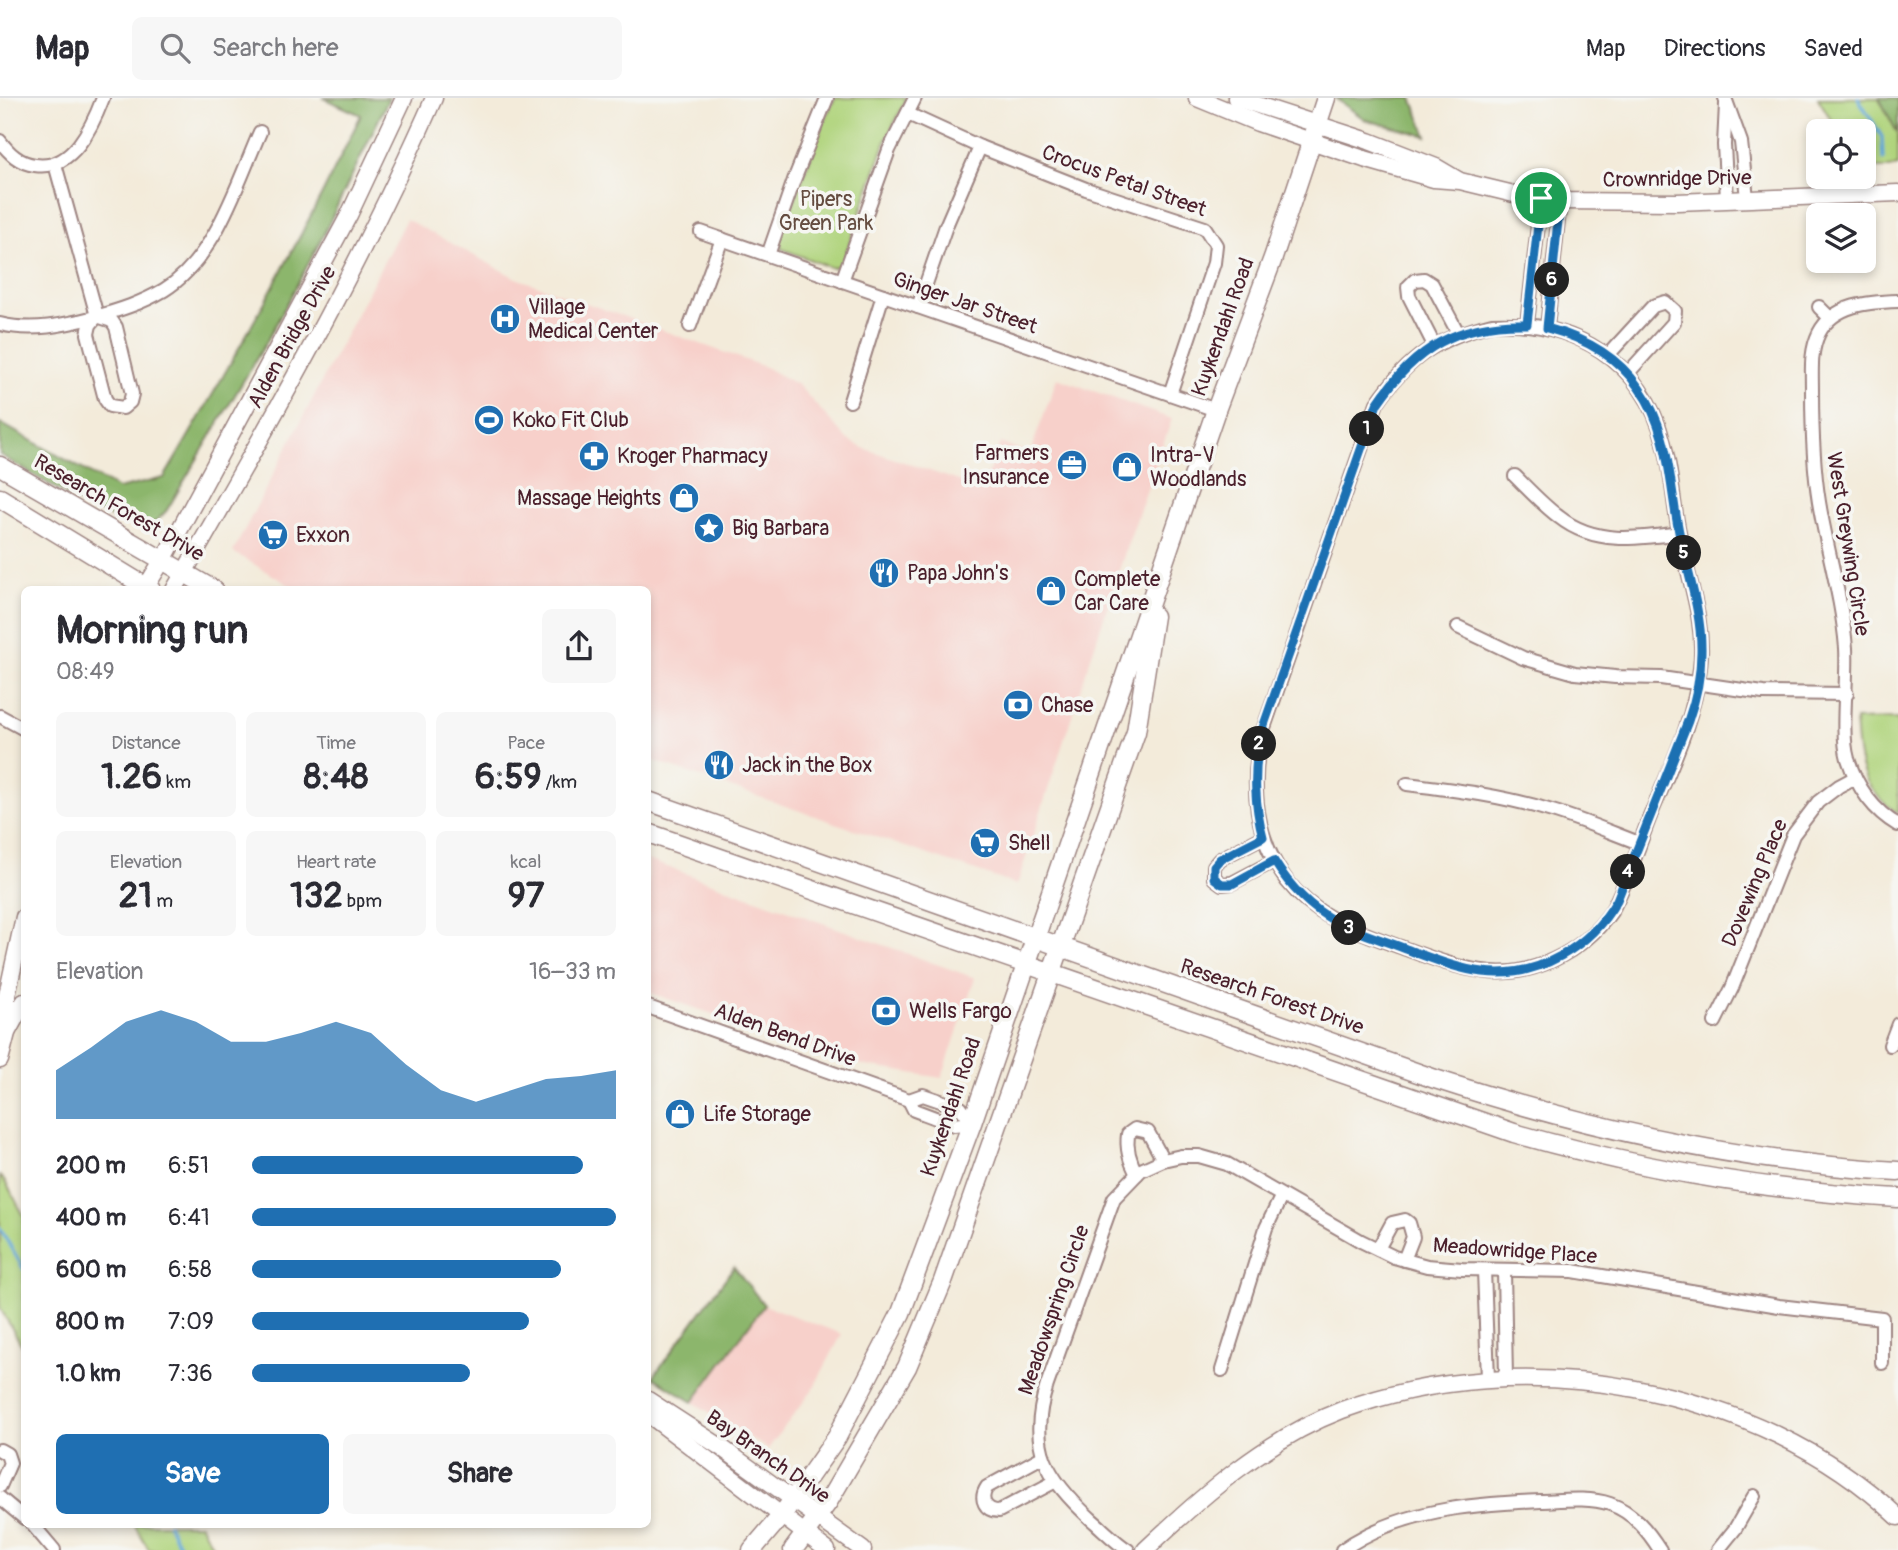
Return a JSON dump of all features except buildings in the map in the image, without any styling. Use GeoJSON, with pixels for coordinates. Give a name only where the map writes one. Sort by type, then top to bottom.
{"type":"FeatureCollection","features":[{"type":"Feature","properties":{"kind":"main road","name":"Kuykendahl Road"},"geometry":{"type":"LineString","coordinates":[[752,1550],[782,1515],[837,1437],[901,1313],[972,1123],[1216,410],[1273,258],[1326,98]]}},
{"type":"Feature","properties":{"kind":"main road","name":"Research Forest Drive"},"geometry":{"type":"LineString","coordinates":[[0,466],[207,586]]}},
{"type":"Feature","properties":{"kind":"main road"},"geometry":{"type":"LineString","coordinates":[[0,498],[142,586]]}},
{"type":"Feature","properties":{"kind":"main road","name":"Kuykendahl Road"},"geometry":{"type":"LineString","coordinates":[[793,1550],[817,1517],[907,1367],[943,1281],[1136,732],[1161,571]]}},
{"type":"Feature","properties":{"kind":"main road","name":"Research Forest Drive"},"geometry":{"type":"LineString","coordinates":[[651,803],[1435,1079],[1554,1116],[1668,1143],[1846,1168],[1898,1171]]}},
{"type":"Feature","properties":{"kind":"main road"},"geometry":{"type":"LineString","coordinates":[[651,814],[671,820],[694,818]]}},
{"type":"Feature","properties":{"kind":"main road"},"geometry":{"type":"LineString","coordinates":[[651,834],[1477,1121],[1583,1152],[1662,1170],[1754,1185],[1898,1198]]}},
{"type":"Feature","properties":{"kind":"street"},"geometry":{"type":"LineString","coordinates":[[0,141],[15,158],[29,164],[55,164],[76,149],[103,98]]}},
{"type":"Feature","properties":{"kind":"street","name":"Alden Bridge Drive"},"geometry":{"type":"LineString","coordinates":[[149,586],[352,210],[404,98]]}},
{"type":"Feature","properties":{"kind":"street","name":"Alden Bridge Drive"},"geometry":{"type":"LineString","coordinates":[[176,586],[376,225],[434,98]]}},
{"type":"Feature","properties":{"kind":"street"},"geometry":{"type":"LineString","coordinates":[[768,255],[827,98]]}},
{"type":"Feature","properties":{"kind":"street"},"geometry":{"type":"LineString","coordinates":[[842,281],[889,150],[915,98]]}},
{"type":"Feature","properties":{"kind":"street","name":"Crownridge Drive"},"geometry":{"type":"LineString","coordinates":[[1197,98],[1206,104],[1312,141],[1434,179],[1460,181],[1560,201],[1677,202],[1898,193]]}},
{"type":"Feature","properties":{"kind":"street","name":"Crownridge Drive"},"geometry":{"type":"LineString","coordinates":[[1236,98],[1318,124],[1436,167],[1460,181]]}},
{"type":"Feature","properties":{"kind":"street"},"geometry":{"type":"LineString","coordinates":[[1726,99],[1741,142],[1747,198]]}},
{"type":"Feature","properties":{"kind":"street"},"geometry":{"type":"LineString","coordinates":[[1726,99],[1724,145],[1727,200]]}},
{"type":"Feature","properties":{"kind":"street","name":"Crocus Petal Street"},"geometry":{"type":"LineString","coordinates":[[908,114],[1086,189],[1205,228],[1216,245],[1214,263],[1170,394]]}},
{"type":"Feature","properties":{"kind":"street"},"geometry":{"type":"LineString","coordinates":[[0,324],[25,328],[49,327],[125,309],[167,288],[201,256],[213,237],[260,132]]}},
{"type":"Feature","properties":{"kind":"street"},"geometry":{"type":"LineString","coordinates":[[918,307],[946,226],[980,146]]}},
{"type":"Feature","properties":{"kind":"street"},"geometry":{"type":"LineString","coordinates":[[55,164],[97,316]]}},
{"type":"Feature","properties":{"kind":"street"},"geometry":{"type":"LineString","coordinates":[[1527,324],[1541,198]]}},
{"type":"Feature","properties":{"kind":"street"},"geometry":{"type":"LineString","coordinates":[[1547,328],[1560,201]]}},
{"type":"Feature","properties":{"kind":"street","name":"Ginger Jar Street"},"geometry":{"type":"LineString","coordinates":[[701,232],[1216,410]]}},
{"type":"Feature","properties":{"kind":"street"},"geometry":{"type":"LineString","coordinates":[[690,326],[722,239]]}},
{"type":"Feature","properties":{"kind":"street"},"geometry":{"type":"LineString","coordinates":[[1434,345],[1409,296],[1408,287],[1415,280],[1424,279],[1432,284],[1458,333]]}},
{"type":"Feature","properties":{"kind":"street"},"geometry":{"type":"LineString","coordinates":[[850,401],[883,295]]}},
{"type":"Feature","properties":{"kind":"street"},"geometry":{"type":"LineString","coordinates":[[1819,307],[1830,318],[1856,305],[1898,301]]}},
{"type":"Feature","properties":{"kind":"street"},"geometry":{"type":"LineString","coordinates":[[1608,355],[1653,306],[1665,302],[1675,311],[1674,322],[1628,373]]}},
{"type":"Feature","properties":{"kind":"street"},"geometry":{"type":"LineString","coordinates":[[97,316],[112,321],[116,327],[132,394],[130,402],[123,408],[110,406],[105,399],[88,334],[90,325],[97,316]]}},
{"type":"Feature","properties":{"kind":"street","name":"West Greywing Circle"},"geometry":{"type":"LineString","coordinates":[[1830,318],[1821,330],[1812,355],[1812,433],[1819,503],[1842,613],[1847,694],[1847,755],[1854,778]]}},
{"type":"Feature","properties":{"kind":"street"},"geometry":{"type":"LineString","coordinates":[[1492,324],[1527,324],[1577,337],[1608,355],[1628,373],[1641,390],[1664,442],[1679,533],[1700,629],[1701,654],[1695,702],[1617,900],[1602,925],[1569,951],[1543,964],[1500,973],[1450,964],[1336,922],[1324,915],[1297,893],[1274,861],[1263,837],[1254,786],[1259,739],[1377,404],[1410,362],[1434,345],[1458,333],[1492,324]]}},
{"type":"Feature","properties":{"kind":"street"},"geometry":{"type":"LineString","coordinates":[[1514,476],[1575,528],[1621,539],[1679,533]]}},
{"type":"Feature","properties":{"kind":"street"},"geometry":{"type":"LineString","coordinates":[[1458,628],[1523,658],[1561,670],[1595,675],[1661,678],[1763,693],[1847,694]]}},
{"type":"Feature","properties":{"kind":"street"},"geometry":{"type":"LineString","coordinates":[[0,716],[21,726]]}},
{"type":"Feature","properties":{"kind":"street"},"geometry":{"type":"LineString","coordinates":[[1854,778],[1869,802],[1898,825]]}},
{"type":"Feature","properties":{"kind":"street","name":"Dovewing Place"},"geometry":{"type":"LineString","coordinates":[[1715,1022],[1732,988],[1793,835],[1818,802],[1854,778]]}},
{"type":"Feature","properties":{"kind":"street"},"geometry":{"type":"LineString","coordinates":[[1407,784],[1489,795],[1524,803],[1639,843]]}},
{"type":"Feature","properties":{"kind":"street"},"geometry":{"type":"LineString","coordinates":[[1263,837],[1220,859],[1214,866],[1214,878],[1222,884],[1232,884],[1274,861]]}},
{"type":"Feature","properties":{"kind":"street"},"geometry":{"type":"LineString","coordinates":[[7,1033],[6,995],[21,930]]}},
{"type":"Feature","properties":{"kind":"street"},"geometry":{"type":"LineString","coordinates":[[0,1060],[7,1033],[21,1007]]}},
{"type":"Feature","properties":{"kind":"street","name":"Alden Bend Drive"},"geometry":{"type":"LineString","coordinates":[[651,1008],[909,1100],[914,1110],[954,1125],[972,1123]]}},
{"type":"Feature","properties":{"kind":"street"},"geometry":{"type":"LineString","coordinates":[[1891,1045],[1898,1024]]}},
{"type":"Feature","properties":{"kind":"street"},"geometry":{"type":"LineString","coordinates":[[1137,1174],[1127,1143],[1128,1134],[1135,1129],[1148,1132],[1164,1160]]}},
{"type":"Feature","properties":{"kind":"street","name":"Meadowridge Place"},"geometry":{"type":"LineString","coordinates":[[1164,1160],[1181,1156],[1214,1160],[1241,1172],[1281,1197],[1378,1249],[1427,1266],[1573,1271],[1779,1307],[1882,1318],[1882,1363]]}},
{"type":"Feature","properties":{"kind":"street","name":"Meadowspring Circle"},"geometry":{"type":"LineString","coordinates":[[1128,1550],[1072,1502],[1056,1482],[1042,1457],[1040,1414],[1047,1385],[1114,1198],[1137,1174],[1164,1160]]}},
{"type":"Feature","properties":{"kind":"street"},"geometry":{"type":"LineString","coordinates":[[1222,1370],[1266,1228],[1281,1197]]}},
{"type":"Feature","properties":{"kind":"street"},"geometry":{"type":"LineString","coordinates":[[1378,1249],[1392,1223],[1405,1220],[1409,1223],[1413,1237],[1404,1260]]}},
{"type":"Feature","properties":{"kind":"street"},"geometry":{"type":"LineString","coordinates":[[1485,1270],[1488,1379]]}},
{"type":"Feature","properties":{"kind":"street"},"geometry":{"type":"LineString","coordinates":[[1504,1270],[1506,1378]]}},
{"type":"Feature","properties":{"kind":"street"},"geometry":{"type":"LineString","coordinates":[[1145,1550],[1199,1500],[1241,1467],[1285,1437],[1307,1426],[1342,1410],[1391,1396],[1454,1382],[1506,1378],[1574,1380],[1675,1399],[1735,1418],[1767,1430],[1821,1458],[1860,1485],[1898,1517]]}},
{"type":"Feature","properties":{"kind":"street","name":"Bay Branch Drive"},"geometry":{"type":"LineString","coordinates":[[651,1402],[701,1434],[863,1550]]}},
{"type":"Feature","properties":{"kind":"street","name":"Bay Branch Drive"},"geometry":{"type":"LineString","coordinates":[[651,1416],[827,1550]]}},
{"type":"Feature","properties":{"kind":"street"},"geometry":{"type":"LineString","coordinates":[[0,1450],[7,1454],[10,1463],[0,1486]]}},
{"type":"Feature","properties":{"kind":"street"},"geometry":{"type":"LineString","coordinates":[[1042,1457],[987,1487],[983,1495],[984,1503],[990,1510],[999,1511],[1056,1482]]}},
{"type":"Feature","properties":{"kind":"street"},"geometry":{"type":"LineString","coordinates":[[1718,1550],[1735,1529],[1754,1496]]}},
{"type":"Feature","properties":{"kind":"street"},"geometry":{"type":"LineString","coordinates":[[0,1498],[21,1516]]}},
{"type":"Feature","properties":{"kind":"street"},"geometry":{"type":"LineString","coordinates":[[1342,1550],[1366,1535],[1396,1522],[1436,1512],[1493,1503],[1577,1499],[1611,1504],[1623,1510],[1646,1528],[1660,1550]]}},
{"type":"Feature","properties":{"kind":"street"},"geometry":{"type":"LineString","coordinates":[[35,1528],[54,1550]]}},
{"type":"Feature","properties":{"kind":"shaded area"},"geometry":{"type":"Polygon","coordinates":[[[406,219],[516,278],[765,367],[798,385],[848,440],[863,448],[982,489],[1000,443],[1030,453],[1057,378],[1172,419],[1127,546],[1017,885],[651,760],[651,586],[291,586],[233,552],[406,219]]]}},
{"type":"Feature","properties":{"kind":"shaded area"},"geometry":{"type":"Polygon","coordinates":[[[651,861],[975,978],[942,1078],[866,1066],[651,993],[651,861]]]}},
{"type":"Feature","properties":{"kind":"shaded area"},"geometry":{"type":"Polygon","coordinates":[[[764,1305],[842,1334],[813,1389],[768,1449],[693,1402],[764,1305]]]}},
{"type":"Feature","properties":{"kind":"green space"},"geometry":{"type":"Polygon","coordinates":[[[323,98],[389,98],[320,242],[267,341],[167,510],[158,520],[146,526],[114,519],[0,455],[0,423],[118,489],[164,478],[267,298],[361,115],[323,98]]]}},
{"type":"Feature","properties":{"kind":"green space","name":"Pipers Green Park"},"geometry":{"type":"Polygon","coordinates":[[[835,98],[907,98],[887,138],[842,264],[832,268],[782,249],[779,240],[835,98]]]}},
{"type":"Feature","properties":{"kind":"green space"},"geometry":{"type":"Polygon","coordinates":[[[1335,98],[1412,98],[1427,136],[1366,120],[1335,98]]]}},
{"type":"Feature","properties":{"kind":"green space"},"geometry":{"type":"Polygon","coordinates":[[[1818,98],[1879,98],[1898,134],[1898,166],[1876,168],[1876,119],[1831,119],[1818,98]]]}},
{"type":"Feature","properties":{"kind":"green space"},"geometry":{"type":"Polygon","coordinates":[[[1879,98],[1898,98],[1898,134],[1879,98]]]}},
{"type":"Feature","properties":{"kind":"green space"},"geometry":{"type":"Polygon","coordinates":[[[1898,719],[1898,813],[1885,804],[1868,784],[1860,762],[1855,720],[1898,719]]]}},
{"type":"Feature","properties":{"kind":"green space"},"geometry":{"type":"Polygon","coordinates":[[[0,1176],[21,1210],[21,1344],[0,1308],[0,1176]]]}},
{"type":"Feature","properties":{"kind":"green space"},"geometry":{"type":"Polygon","coordinates":[[[734,1267],[764,1305],[693,1402],[653,1377],[734,1267]]]}},
{"type":"Feature","properties":{"kind":"green space"},"geometry":{"type":"Polygon","coordinates":[[[136,1528],[202,1528],[215,1550],[149,1550],[136,1528]]]}},
{"type":"Feature","properties":{"kind":"waterway"},"geometry":{"type":"LineString","coordinates":[[1858,98],[1882,137],[1883,159]]}},
{"type":"Feature","properties":{"kind":"waterway"},"geometry":{"type":"LineString","coordinates":[[0,1228],[21,1265]]}},
{"type":"Feature","properties":{"kind":"waterway"},"geometry":{"type":"LineString","coordinates":[[170,1528],[182,1550]]}},
{"type":"Feature","properties":{"kind":"place","name":"Village Medical Center"},"geometry":{"type":"Point","coordinates":[505,319]}},
{"type":"Feature","properties":{"kind":"place","name":"Koko Fit Club"},"geometry":{"type":"Point","coordinates":[489,420]}},
{"type":"Feature","properties":{"kind":"place","name":"Kroger Pharmacy"},"geometry":{"type":"Point","coordinates":[594,456]}},
{"type":"Feature","properties":{"kind":"place","name":"Farmers Insurance"},"geometry":{"type":"Point","coordinates":[1072,465]}},
{"type":"Feature","properties":{"kind":"place","name":"Intra-V Woodlands"},"geometry":{"type":"Point","coordinates":[1127,467]}},
{"type":"Feature","properties":{"kind":"place","name":"Massage Heights"},"geometry":{"type":"Point","coordinates":[684,498]}},
{"type":"Feature","properties":{"kind":"place","name":"Big Barbara"},"geometry":{"type":"Point","coordinates":[709,528]}},
{"type":"Feature","properties":{"kind":"place","name":"Exxon"},"geometry":{"type":"Point","coordinates":[273,535]}},
{"type":"Feature","properties":{"kind":"place","name":"Papa John's"},"geometry":{"type":"Point","coordinates":[884,573]}},
{"type":"Feature","properties":{"kind":"place","name":"Complete Car Care"},"geometry":{"type":"Point","coordinates":[1051,591]}},
{"type":"Feature","properties":{"kind":"place","name":"Chase"},"geometry":{"type":"Point","coordinates":[1018,705]}},
{"type":"Feature","properties":{"kind":"place","name":"Jack in the Box"},"geometry":{"type":"Point","coordinates":[719,765]}},
{"type":"Feature","properties":{"kind":"place","name":"Shell"},"geometry":{"type":"Point","coordinates":[985,843]}},
{"type":"Feature","properties":{"kind":"place","name":"Wells Fargo"},"geometry":{"type":"Point","coordinates":[886,1011]}},
{"type":"Feature","properties":{"kind":"place","name":"Life Storage"},"geometry":{"type":"Point","coordinates":[680,1114]}},
{"type":"Feature","properties":{"kind":"route"},"geometry":{"type":"LineString","coordinates":[[1541,198],[1560,201],[1547,328],[1577,337],[1608,355],[1628,373],[1649,405],[1664,442],[1679,533],[1698,616],[1701,654],[1695,702],[1611,912],[1592,934],[1569,951],[1543,964],[1500,973],[1484,972],[1450,964],[1336,922],[1297,893],[1274,861],[1232,884],[1222,884],[1214,878],[1214,866],[1220,859],[1263,837],[1254,786],[1259,739],[1377,404],[1410,362],[1434,345],[1458,333],[1492,324],[1527,324],[1541,198]]}}]}
